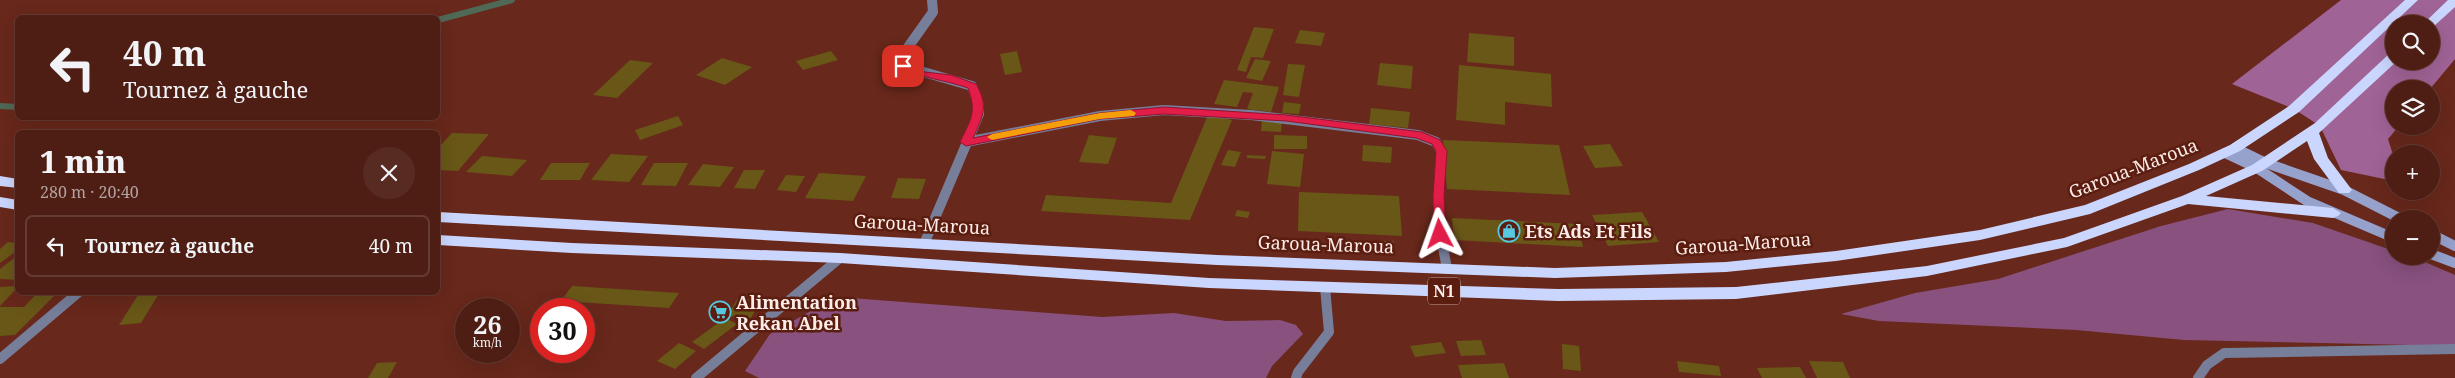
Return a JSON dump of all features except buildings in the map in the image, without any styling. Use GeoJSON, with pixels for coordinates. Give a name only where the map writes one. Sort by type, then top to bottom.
{"type":"FeatureCollection","features":[{"type":"Feature","properties":{"kind":"highway","name":"Garoua-Maroua"},"geometry":{"type":"LineString","coordinates":[[440,217],[1217,260],[1555,273],[1726,267],[1836,256],[1980,235],[2090,209],[2230,150],[2294,109],[2412,0]]}},
{"type":"Feature","properties":{"kind":"highway"},"geometry":{"type":"LineString","coordinates":[[2439,15],[2455,0]]}},
{"type":"Feature","properties":{"kind":"highway","name":"N1"},"geometry":{"type":"LineString","coordinates":[[440,240],[572,248],[840,258],[1209,283],[1558,295],[1736,293],[1927,271],[2067,242],[2187,199],[2262,165],[2311,132],[2385,65]]}},
{"type":"Feature","properties":{"kind":"highway"},"geometry":{"type":"LineString","coordinates":[[2311,132],[2321,159],[2344,190]]}},
{"type":"Feature","properties":{"kind":"highway"},"geometry":{"type":"LineString","coordinates":[[0,181],[15,184]]}},
{"type":"Feature","properties":{"kind":"highway"},"geometry":{"type":"LineString","coordinates":[[2187,199],[2333,213]]}},
{"type":"Feature","properties":{"kind":"highway"},"geometry":{"type":"LineString","coordinates":[[0,202],[15,204]]}},
{"type":"Feature","properties":{"kind":"main road"},"geometry":{"type":"LineString","coordinates":[[2230,150],[2262,165],[2344,190],[2385,211]]}},
{"type":"Feature","properties":{"kind":"main road"},"geometry":{"type":"LineString","coordinates":[[2262,165],[2307,201],[2385,234]]}},
{"type":"Feature","properties":{"kind":"main road"},"geometry":{"type":"LineString","coordinates":[[2440,238],[2455,246]]}},
{"type":"Feature","properties":{"kind":"main road"},"geometry":{"type":"LineString","coordinates":[[2440,257],[2455,263]]}},
{"type":"Feature","properties":{"kind":"street"},"geometry":{"type":"LineString","coordinates":[[924,244],[979,114],[979,105],[972,86],[951,78],[923,74],[903,66],[901,57],[934,12],[932,0]]}},
{"type":"Feature","properties":{"kind":"street"},"geometry":{"type":"LineString","coordinates":[[966,142],[1100,116],[1164,110],[1290,118],[1418,135],[1436,142],[1441,151],[1438,220],[1447,269]]}},
{"type":"Feature","properties":{"kind":"street"},"geometry":{"type":"LineString","coordinates":[[696,378],[840,258]]}},
{"type":"Feature","properties":{"kind":"street"},"geometry":{"type":"LineString","coordinates":[[1296,378],[1298,372],[1329,332],[1325,287]]}},
{"type":"Feature","properties":{"kind":"street"},"geometry":{"type":"LineString","coordinates":[[0,359],[75,295]]}},
{"type":"Feature","properties":{"kind":"street"},"geometry":{"type":"LineString","coordinates":[[2198,378],[2208,365],[2224,353],[2455,349]]}},
{"type":"Feature","properties":{"kind":"shaded area"},"geometry":{"type":"Polygon","coordinates":[[[2341,0],[2455,0],[2455,59],[2438,80],[2385,80],[2385,135],[2391,135],[2388,139],[2390,145],[2385,145],[2385,179],[2341,170],[2320,126],[2294,109],[2232,84],[2341,0]]]}},
{"type":"Feature","properties":{"kind":"shaded area"},"geometry":{"type":"Polygon","coordinates":[[[2228,209],[2313,223],[2385,248],[2385,265],[2432,265],[2455,275],[2455,346],[2184,340],[2076,330],[1879,321],[1841,314],[1915,293],[1998,279],[2161,226],[2228,209]]]}},
{"type":"Feature","properties":{"kind":"shaded area"},"geometry":{"type":"Polygon","coordinates":[[[851,298],[1102,317],[1174,313],[1226,321],[1280,320],[1296,325],[1303,334],[1272,366],[1266,378],[759,378],[745,371],[770,334],[816,308],[851,298]]]}},
{"type":"Feature","properties":{"kind":"waterway"},"geometry":{"type":"LineString","coordinates":[[440,19],[512,0]]}},
{"type":"Feature","properties":{"kind":"waterway"},"geometry":{"type":"LineString","coordinates":[[0,106],[15,107]]}},
{"type":"Feature","properties":{"kind":"slow traffic"},"geometry":{"type":"LineString","coordinates":[[992,137],[1100,116],[1131,113]]}},
{"type":"Feature","properties":{"kind":"place","name":"Ets Ads Et Fils"},"geometry":{"type":"Point","coordinates":[1509,231]}},
{"type":"Feature","properties":{"kind":"place","name":"Alimentation Rekan Abel"},"geometry":{"type":"Point","coordinates":[720,312]}},
{"type":"Feature","properties":{"kind":"route"},"geometry":{"type":"LineString","coordinates":[[903,66],[923,74],[951,78],[972,86],[979,105],[979,114],[966,142],[1100,116],[1164,110],[1338,123],[1418,135],[1436,142],[1441,151],[1441,180],[1438,196],[1440,234]]}}]}
